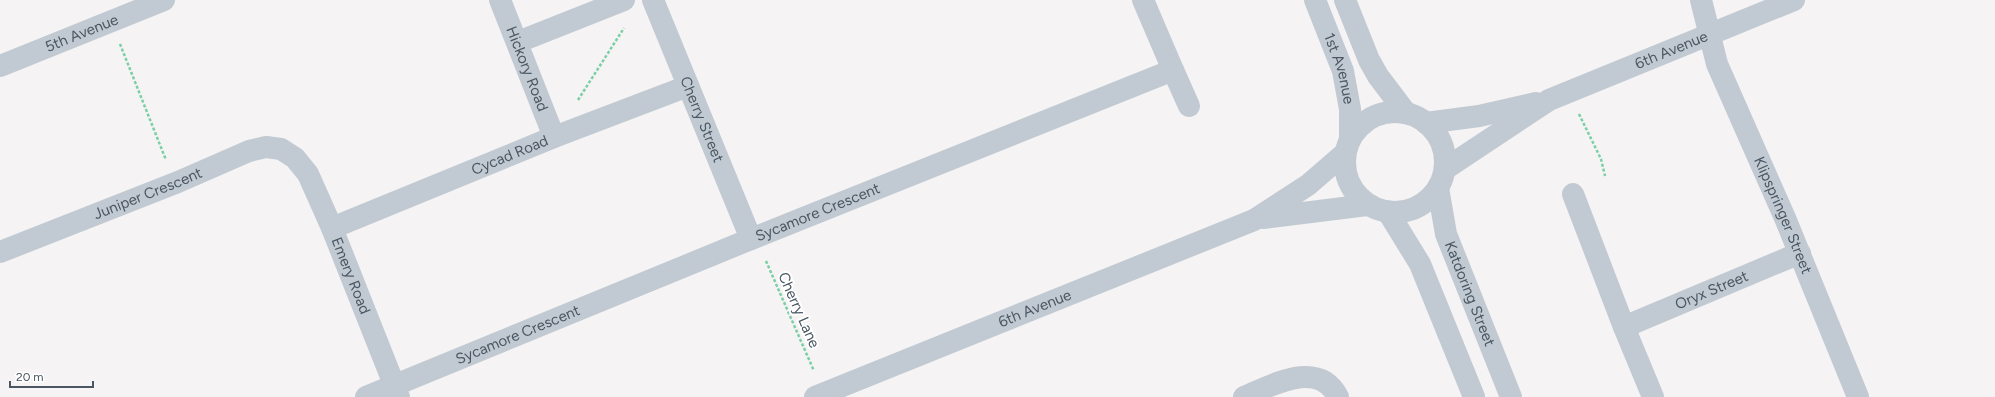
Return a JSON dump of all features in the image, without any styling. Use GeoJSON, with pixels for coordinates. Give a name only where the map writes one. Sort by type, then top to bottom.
{"type":"FeatureCollection","features":[{"type":"Feature","properties":{"kind":"street","name":"5th Avenue"},"geometry":{"type":"LineString","coordinates":[[0,66],[164,0]]}},
{"type":"Feature","properties":{"kind":"street","name":"Hickory Road"},"geometry":{"type":"LineString","coordinates":[[500,0],[518,42],[554,137]]}},
{"type":"Feature","properties":{"kind":"street"},"geometry":{"type":"LineString","coordinates":[[518,42],[624,0]]}},
{"type":"Feature","properties":{"kind":"street","name":"Cherry Street"},"geometry":{"type":"LineString","coordinates":[[653,0],[751,239]]}},
{"type":"Feature","properties":{"kind":"street"},"geometry":{"type":"LineString","coordinates":[[1143,0],[1189,106]]}},
{"type":"Feature","properties":{"kind":"street","name":"1st Avenue"},"geometry":{"type":"LineString","coordinates":[[1315,0],[1345,78],[1350,109],[1348,146]]}},
{"type":"Feature","properties":{"kind":"street","name":"1st Avenue"},"geometry":{"type":"LineString","coordinates":[[1345,0],[1369,60],[1378,76],[1406,113]]}},
{"type":"Feature","properties":{"kind":"street","name":"Klipspringer Street"},"geometry":{"type":"LineString","coordinates":[[1701,0],[1717,64],[1800,253],[1858,397]]}},
{"type":"Feature","properties":{"kind":"street","name":"6th Avenue"},"geometry":{"type":"LineString","coordinates":[[1426,123],[1479,116],[1549,100],[1794,0]]}},
{"type":"Feature","properties":{"kind":"street","name":"Sycamore Crescent"},"geometry":{"type":"LineString","coordinates":[[397,391],[751,239],[1173,70]]}},
{"type":"Feature","properties":{"kind":"street","name":"Cycad Road"},"geometry":{"type":"LineString","coordinates":[[332,228],[554,137],[688,86]]}},
{"type":"Feature","properties":{"kind":"street","name":"6th Avenue"},"geometry":{"type":"LineString","coordinates":[[1442,178],[1549,100]]}},
{"type":"Feature","properties":{"kind":"street"},"geometry":{"type":"LineString","coordinates":[[1391,112],[1406,113],[1426,123],[1436,133],[1443,146],[1442,178],[1429,200],[1416,208],[1402,212],[1388,212],[1367,204],[1356,194],[1348,182],[1345,168],[1348,146],[1359,127],[1377,115],[1391,112]]}},
{"type":"Feature","properties":{"kind":"street","name":"6th Avenue"},"geometry":{"type":"LineString","coordinates":[[815,397],[1254,220],[1313,181],[1348,146]]}},
{"type":"Feature","properties":{"kind":"street","name":"Juniper Crescent"},"geometry":{"type":"LineString","coordinates":[[0,252],[178,182],[249,151],[266,147],[281,149],[295,158]]}},
{"type":"Feature","properties":{"kind":"street","name":"Emery Road"},"geometry":{"type":"LineString","coordinates":[[295,158],[308,174],[332,228],[397,391]]}},
{"type":"Feature","properties":{"kind":"street","name":"Katdoring Street"},"geometry":{"type":"LineString","coordinates":[[1442,178],[1446,234],[1511,397]]}},
{"type":"Feature","properties":{"kind":"street"},"geometry":{"type":"LineString","coordinates":[[1573,194],[1624,327],[1653,397]]}},
{"type":"Feature","properties":{"kind":"street","name":"6th Avenue"},"geometry":{"type":"LineString","coordinates":[[1254,220],[1367,204]]}},
{"type":"Feature","properties":{"kind":"street"},"geometry":{"type":"LineString","coordinates":[[1388,212],[1420,264],[1474,397]]}},
{"type":"Feature","properties":{"kind":"street","name":"Oryx Street"},"geometry":{"type":"LineString","coordinates":[[1624,327],[1800,253]]}},
{"type":"Feature","properties":{"kind":"street"},"geometry":{"type":"LineString","coordinates":[[1244,397],[1291,378],[1303,376],[1314,378],[1328,385],[1338,397]]}},
{"type":"Feature","properties":{"kind":"street"},"geometry":{"type":"LineString","coordinates":[[366,397],[397,391]]}},
{"type":"Feature","properties":{"kind":"path"},"geometry":{"type":"LineString","coordinates":[[575,105],[626,26]]}},
{"type":"Feature","properties":{"kind":"path"},"geometry":{"type":"LineString","coordinates":[[118,41],[167,163]]}},
{"type":"Feature","properties":{"kind":"path"},"geometry":{"type":"LineString","coordinates":[[1579,113],[1601,158],[1605,176]]}},
{"type":"Feature","properties":{"kind":"path","name":"Cherry Lane"},"geometry":{"type":"LineString","coordinates":[[764,258],[814,372]]}}]}
